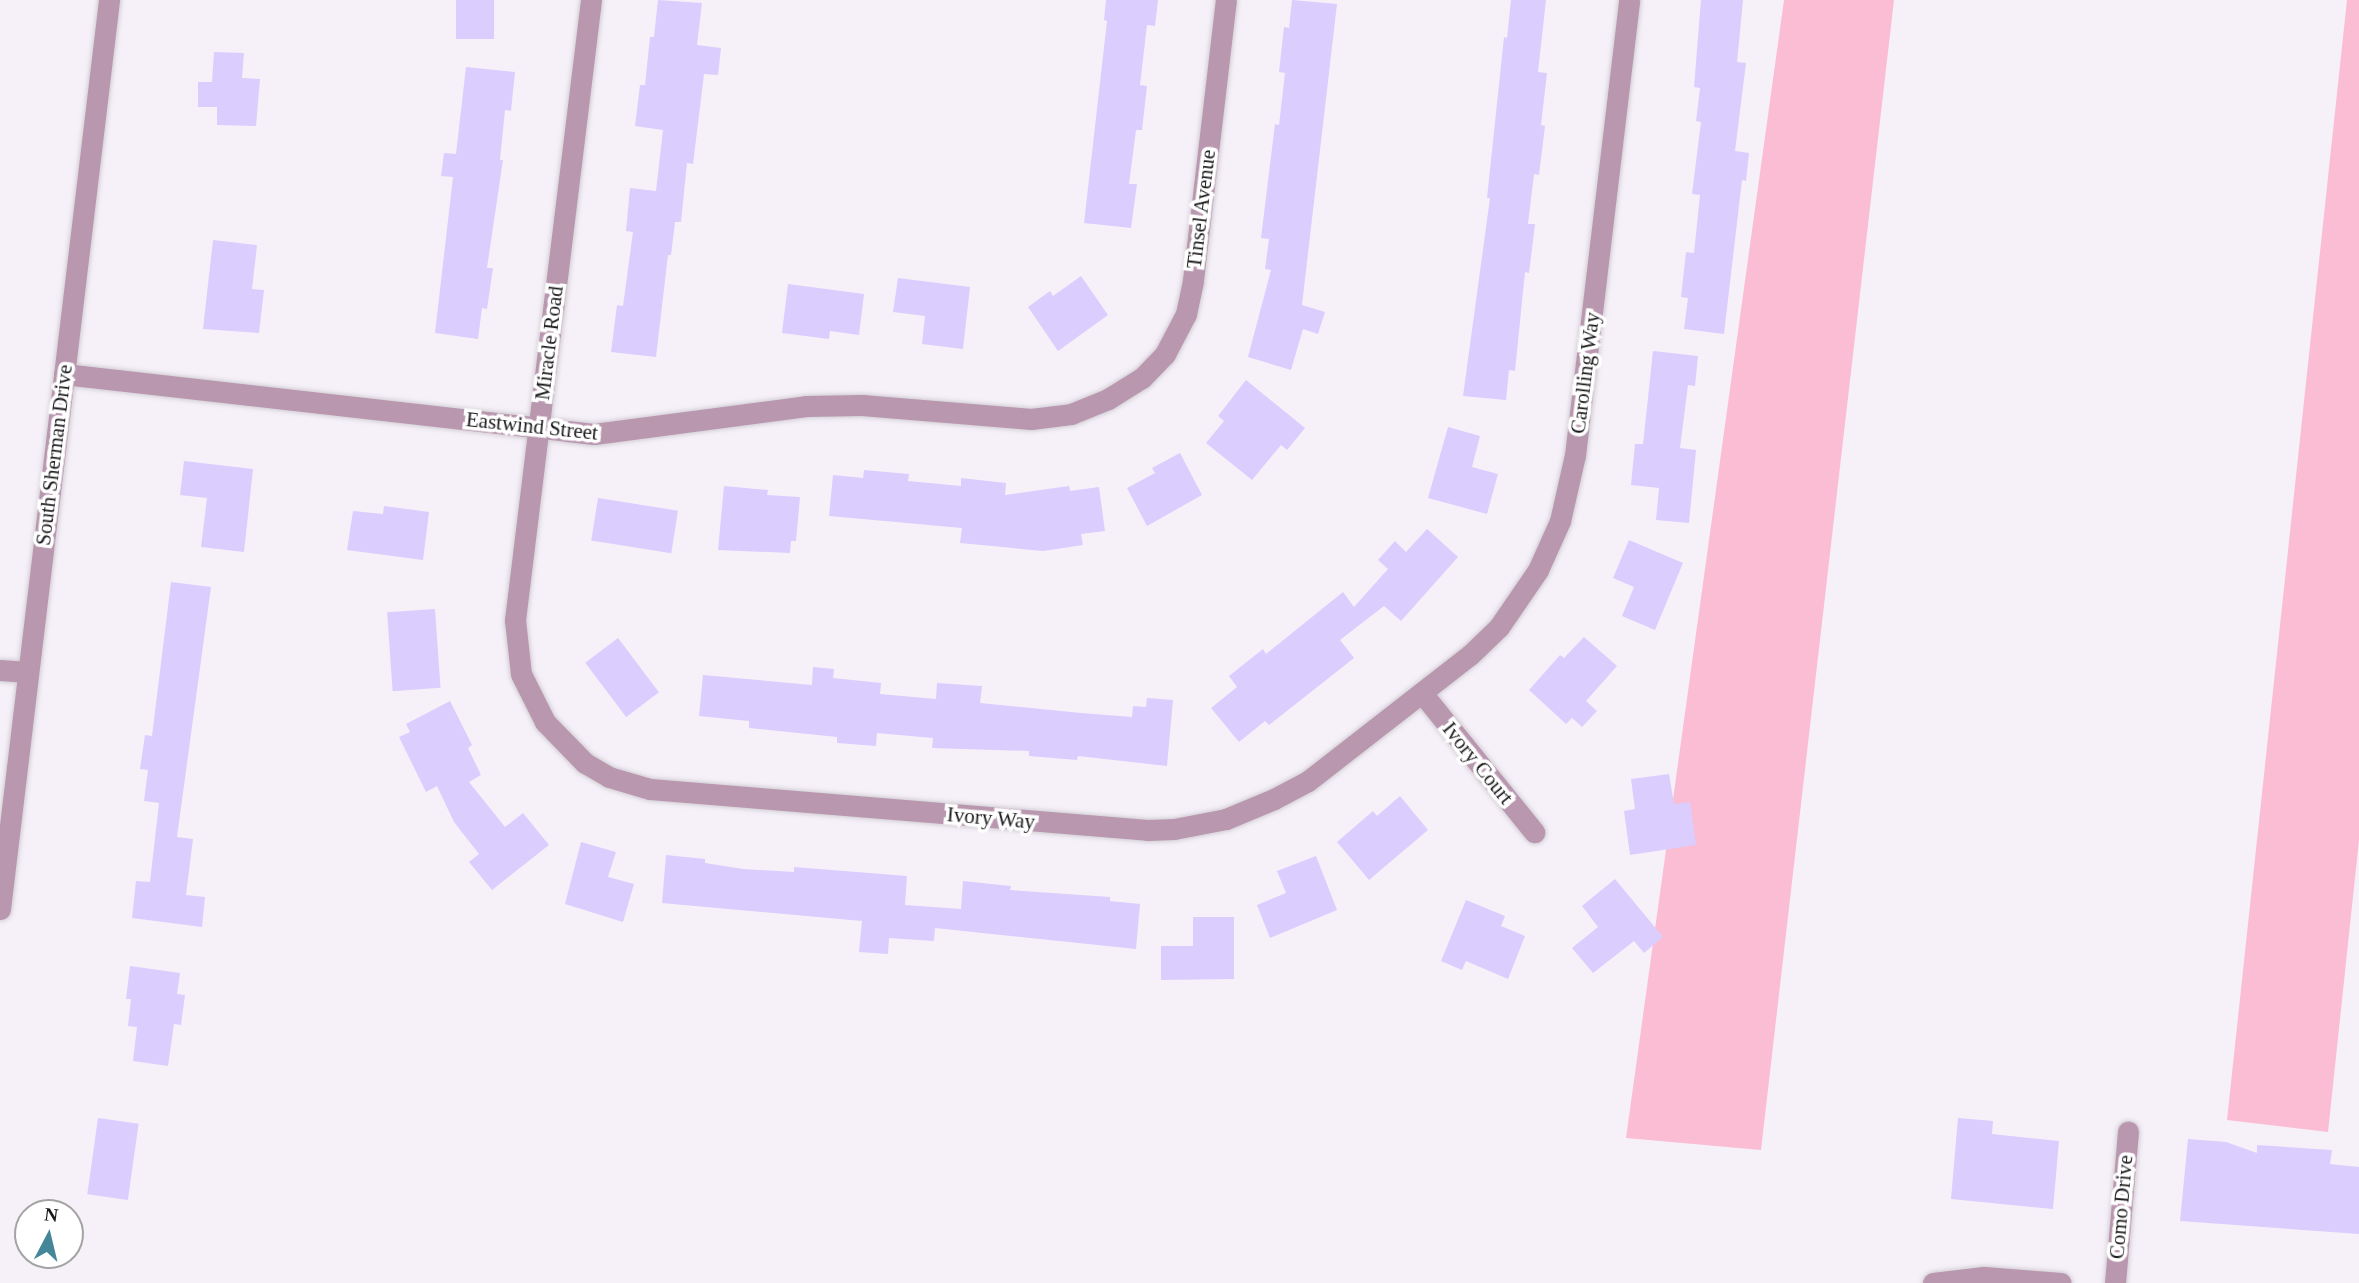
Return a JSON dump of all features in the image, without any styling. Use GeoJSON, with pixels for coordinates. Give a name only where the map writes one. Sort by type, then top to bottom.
{"type":"FeatureCollection","features":[{"type":"Feature","properties":{"kind":"street","name":"South Sherman Drive"},"geometry":{"type":"LineString","coordinates":[[0,909],[109,0]]}},
{"type":"Feature","properties":{"kind":"street","name":"Miracle Road"},"geometry":{"type":"LineString","coordinates":[[545,722],[521,674],[515,620],[591,0]]}},
{"type":"Feature","properties":{"kind":"street","name":"Tinsel Avenue"},"geometry":{"type":"LineString","coordinates":[[1120,393],[1142,378],[1164,354],[1186,314],[1193,280],[1226,0]]}},
{"type":"Feature","properties":{"kind":"street","name":"Carolling Way"},"geometry":{"type":"LineString","coordinates":[[1422,693],[1471,655],[1516,606],[1545,558],[1568,495],[1576,455],[1629,0]]}},
{"type":"Feature","properties":{"kind":"street","name":"Eastwind Street"},"geometry":{"type":"LineString","coordinates":[[64,374],[611,434],[806,406],[862,405],[1031,419],[1071,414],[1120,393]]}},
{"type":"Feature","properties":{"kind":"street"},"geometry":{"type":"LineString","coordinates":[[0,670],[28,672]]}},
{"type":"Feature","properties":{"kind":"street","name":"Ivory Way"},"geometry":{"type":"LineString","coordinates":[[545,722],[585,764],[609,777],[650,789],[1147,830],[1174,829],[1226,819],[1275,799],[1308,781],[1422,693]]}},
{"type":"Feature","properties":{"kind":"street","name":"Ivory Court"},"geometry":{"type":"LineString","coordinates":[[1422,693],[1534,832]]}},
{"type":"Feature","properties":{"kind":"street","name":"Como Drive"},"geometry":{"type":"LineString","coordinates":[[2115,1283],[2128,1132]]}},
{"type":"Feature","properties":{"kind":"street"},"geometry":{"type":"LineString","coordinates":[[1933,1283],[1984,1277],[2061,1283]]}},
{"type":"Feature","properties":{"kind":"shaded area"},"geometry":{"type":"Polygon","coordinates":[[[1784,0],[1894,0],[1761,1150],[1626,1138],[1784,0]]]}},
{"type":"Feature","properties":{"kind":"shaded area"},"geometry":{"type":"Polygon","coordinates":[[[2347,0],[2359,0],[2359,840],[2328,1132],[2227,1120],[2347,0]]]}},
{"type":"Feature","properties":{"kind":"building"},"geometry":{"type":"Polygon","coordinates":[[[456,0],[494,0],[494,39],[456,39],[456,0]]]}},
{"type":"Feature","properties":{"kind":"building"},"geometry":{"type":"Polygon","coordinates":[[[658,0],[702,3],[697,45],[721,48],[718,75],[704,74],[693,164],[687,163],[681,222],[675,222],[671,255],[668,255],[656,357],[611,352],[617,305],[623,306],[633,232],[626,231],[630,188],[656,191],[663,130],[635,126],[640,85],[645,85],[650,37],[654,37],[658,0]]]}},
{"type":"Feature","properties":{"kind":"building"},"geometry":{"type":"Polygon","coordinates":[[[1106,0],[1158,0],[1155,26],[1147,25],[1140,85],[1147,86],[1142,130],[1136,130],[1129,184],[1137,184],[1131,228],[1084,223],[1107,21],[1104,20],[1106,0]]]}},
{"type":"Feature","properties":{"kind":"building"},"geometry":{"type":"Polygon","coordinates":[[[1292,0],[1337,4],[1302,305],[1325,312],[1318,334],[1303,329],[1291,370],[1248,357],[1271,270],[1265,269],[1269,239],[1261,238],[1275,124],[1279,125],[1285,73],[1279,72],[1284,27],[1289,28],[1292,0]]]}},
{"type":"Feature","properties":{"kind":"building"},"geometry":{"type":"Polygon","coordinates":[[[1511,0],[1546,0],[1538,72],[1547,73],[1541,125],[1545,126],[1539,175],[1534,174],[1528,224],[1535,224],[1529,273],[1525,272],[1515,371],[1509,370],[1506,400],[1463,396],[1490,198],[1487,198],[1504,37],[1507,38],[1511,0]]]}},
{"type":"Feature","properties":{"kind":"building"},"geometry":{"type":"Polygon","coordinates":[[[1701,0],[1743,0],[1737,62],[1746,63],[1735,151],[1749,153],[1746,181],[1742,180],[1724,334],[1684,329],[1688,298],[1681,297],[1686,252],[1694,253],[1700,195],[1692,194],[1701,122],[1696,121],[1700,88],[1694,87],[1701,0]]]}},
{"type":"Feature","properties":{"kind":"building"},"geometry":{"type":"Polygon","coordinates":[[[214,52],[244,53],[242,78],[260,79],[256,126],[217,125],[217,107],[198,107],[198,82],[212,82],[214,52]]]}},
{"type":"Feature","properties":{"kind":"building"},"geometry":{"type":"Polygon","coordinates":[[[466,67],[515,72],[511,111],[505,110],[500,160],[503,160],[487,268],[493,268],[487,309],[482,308],[478,339],[435,333],[453,177],[441,176],[444,153],[456,154],[466,67]]]}},
{"type":"Feature","properties":{"kind":"building"},"geometry":{"type":"Polygon","coordinates":[[[213,240],[257,245],[252,289],[264,290],[259,333],[203,329],[213,240]]]}},
{"type":"Feature","properties":{"kind":"building"},"geometry":{"type":"Polygon","coordinates":[[[1081,276],[1108,315],[1058,351],[1028,307],[1050,291],[1053,296],[1081,276]]]}},
{"type":"Feature","properties":{"kind":"building"},"geometry":{"type":"Polygon","coordinates":[[[898,278],[970,287],[963,349],[922,344],[925,316],[893,312],[898,278]]]}},
{"type":"Feature","properties":{"kind":"building"},"geometry":{"type":"Polygon","coordinates":[[[788,284],[864,294],[859,335],[830,331],[829,339],[782,333],[788,284]]]}},
{"type":"Feature","properties":{"kind":"building"},"geometry":{"type":"Polygon","coordinates":[[[1653,351],[1698,356],[1695,386],[1688,385],[1680,448],[1696,450],[1689,523],[1656,520],[1659,488],[1631,485],[1635,444],[1643,444],[1653,351]]]}},
{"type":"Feature","properties":{"kind":"building"},"geometry":{"type":"Polygon","coordinates":[[[1246,380],[1305,428],[1287,450],[1281,445],[1252,480],[1206,443],[1224,421],[1218,416],[1246,380]]]}},
{"type":"Feature","properties":{"kind":"building"},"geometry":{"type":"Polygon","coordinates":[[[1448,427],[1480,436],[1472,467],[1498,474],[1487,514],[1428,498],[1448,427]]]}},
{"type":"Feature","properties":{"kind":"building"},"geometry":{"type":"Polygon","coordinates":[[[1180,453],[1202,495],[1147,526],[1127,488],[1155,473],[1152,468],[1180,453]]]}},
{"type":"Feature","properties":{"kind":"building"},"geometry":{"type":"Polygon","coordinates":[[[184,461],[253,469],[244,552],[201,547],[207,498],[180,495],[184,461]]]}},
{"type":"Feature","properties":{"kind":"building"},"geometry":{"type":"Polygon","coordinates":[[[864,470],[909,474],[908,481],[961,486],[961,478],[1006,483],[1005,495],[1069,486],[1070,491],[1099,487],[1105,531],[1081,534],[1083,545],[1043,551],[960,543],[962,528],[829,516],[833,475],[863,478],[864,470]]]}},
{"type":"Feature","properties":{"kind":"building"},"geometry":{"type":"Polygon","coordinates":[[[724,486],[768,490],[767,495],[800,497],[796,541],[791,541],[790,553],[718,550],[724,486]]]}},
{"type":"Feature","properties":{"kind":"building"},"geometry":{"type":"Polygon","coordinates":[[[598,498],[678,511],[671,553],[591,540],[598,498]]]}},
{"type":"Feature","properties":{"kind":"building"},"geometry":{"type":"Polygon","coordinates":[[[384,506],[429,512],[423,560],[347,550],[353,511],[383,514],[384,506]]]}},
{"type":"Feature","properties":{"kind":"building"},"geometry":{"type":"Polygon","coordinates":[[[1427,529],[1458,557],[1401,621],[1384,606],[1340,640],[1354,658],[1269,725],[1265,721],[1239,742],[1211,708],[1237,687],[1229,676],[1263,649],[1266,654],[1343,592],[1354,607],[1388,569],[1378,560],[1395,541],[1406,552],[1427,529]]]}},
{"type":"Feature","properties":{"kind":"building"},"geometry":{"type":"Polygon","coordinates":[[[1629,540],[1683,563],[1655,630],[1622,616],[1634,587],[1613,578],[1629,540]]]}},
{"type":"Feature","properties":{"kind":"building"},"geometry":{"type":"Polygon","coordinates":[[[171,582],[211,587],[177,837],[193,839],[186,895],[205,897],[202,927],[132,918],[136,881],[150,882],[159,803],[144,801],[148,770],[140,769],[145,735],[152,736],[171,582]]]}},
{"type":"Feature","properties":{"kind":"building"},"geometry":{"type":"Polygon","coordinates":[[[435,609],[441,688],[393,691],[387,612],[435,609]]]}},
{"type":"Feature","properties":{"kind":"building"},"geometry":{"type":"Polygon","coordinates":[[[1584,637],[1617,666],[1586,701],[1597,711],[1582,727],[1572,718],[1566,724],[1529,690],[1560,655],[1564,658],[1584,637]]]}},
{"type":"Feature","properties":{"kind":"building"},"geometry":{"type":"Polygon","coordinates":[[[618,638],[659,692],[626,717],[585,663],[618,638]]]}},
{"type":"Feature","properties":{"kind":"building"},"geometry":{"type":"Polygon","coordinates":[[[813,667],[834,669],[833,678],[881,683],[880,694],[936,699],[937,683],[982,686],[980,703],[1081,713],[1132,717],[1133,706],[1146,707],[1147,698],[1173,700],[1167,766],[1078,756],[1077,760],[1029,756],[1029,751],[932,748],[933,738],[877,733],[876,746],[837,743],[837,737],[749,728],[749,721],[699,716],[703,675],[812,685],[813,667]]]}},
{"type":"Feature","properties":{"kind":"building"},"geometry":{"type":"Polygon","coordinates":[[[450,701],[472,745],[468,748],[481,775],[469,782],[505,827],[523,813],[549,845],[492,890],[469,862],[479,854],[454,822],[437,786],[426,792],[399,737],[410,732],[406,724],[450,701]]]}},
{"type":"Feature","properties":{"kind":"building"},"geometry":{"type":"Polygon","coordinates":[[[1669,774],[1674,804],[1690,802],[1696,845],[1630,855],[1624,811],[1635,809],[1631,779],[1669,774]]]}},
{"type":"Feature","properties":{"kind":"building"},"geometry":{"type":"Polygon","coordinates":[[[1400,796],[1428,830],[1369,880],[1337,842],[1373,811],[1377,816],[1400,796]]]}},
{"type":"Feature","properties":{"kind":"building"},"geometry":{"type":"Polygon","coordinates":[[[581,842],[616,852],[608,877],[634,884],[623,922],[565,904],[581,842]]]}},
{"type":"Feature","properties":{"kind":"building"},"geometry":{"type":"Polygon","coordinates":[[[666,855],[705,859],[705,863],[743,869],[794,872],[794,867],[907,876],[905,905],[961,909],[963,881],[1011,886],[1010,890],[1110,897],[1110,901],[1140,904],[1136,949],[935,928],[934,941],[889,938],[888,954],[859,952],[862,921],[662,903],[666,855]]]}},
{"type":"Feature","properties":{"kind":"building"},"geometry":{"type":"Polygon","coordinates":[[[1316,856],[1337,910],[1270,938],[1257,905],[1286,893],[1277,871],[1316,856]]]}},
{"type":"Feature","properties":{"kind":"building"},"geometry":{"type":"Polygon","coordinates":[[[1615,879],[1663,937],[1644,953],[1634,941],[1593,973],[1572,948],[1598,927],[1582,906],[1615,879]]]}},
{"type":"Feature","properties":{"kind":"building"},"geometry":{"type":"Polygon","coordinates":[[[1466,900],[1505,916],[1501,926],[1525,936],[1508,979],[1466,961],[1462,970],[1441,961],[1466,900]]]}},
{"type":"Feature","properties":{"kind":"building"},"geometry":{"type":"Polygon","coordinates":[[[1193,917],[1234,917],[1234,979],[1161,980],[1161,946],[1193,946],[1193,917]]]}},
{"type":"Feature","properties":{"kind":"building"},"geometry":{"type":"Polygon","coordinates":[[[130,966],[180,973],[177,994],[185,995],[181,1025],[174,1024],[168,1066],[133,1061],[137,1027],[128,1026],[131,999],[126,999],[130,966]]]}},
{"type":"Feature","properties":{"kind":"building"},"geometry":{"type":"Polygon","coordinates":[[[98,1118],[139,1124],[128,1200],[87,1194],[98,1118]]]}},
{"type":"Feature","properties":{"kind":"building"},"geometry":{"type":"Polygon","coordinates":[[[1958,1118],[1993,1121],[1992,1134],[2059,1141],[2053,1209],[1951,1199],[1958,1118]]]}},
{"type":"Feature","properties":{"kind":"building"},"geometry":{"type":"Polygon","coordinates":[[[2188,1139],[2226,1142],[2257,1153],[2257,1145],[2332,1150],[2330,1164],[2359,1167],[2359,1234],[2180,1221],[2188,1139]]]}}]}
